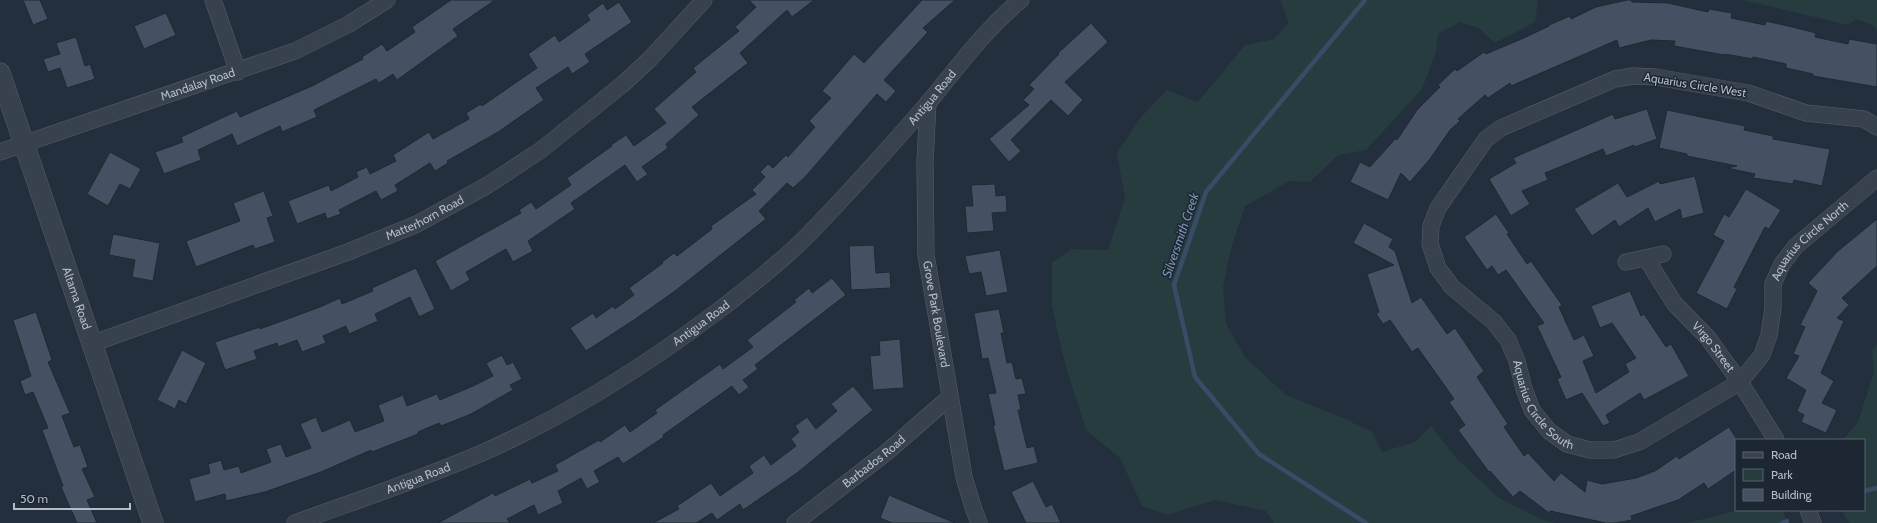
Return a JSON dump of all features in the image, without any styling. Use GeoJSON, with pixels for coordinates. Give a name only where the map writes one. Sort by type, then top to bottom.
{"type":"FeatureCollection","features":[{"type":"Feature","properties":{"kind":"street"},"geometry":{"type":"LineString","coordinates":[[213,0],[238,72]]}},
{"type":"Feature","properties":{"kind":"street","name":"Mandalay Road"},"geometry":{"type":"LineString","coordinates":[[0,152],[238,72],[295,51],[349,24],[387,0]]}},
{"type":"Feature","properties":{"kind":"street","name":"Matterhorn Road"},"geometry":{"type":"LineString","coordinates":[[91,344],[362,247],[417,224],[488,185],[547,145],[623,84],[650,59],[704,0]]}},
{"type":"Feature","properties":{"kind":"street","name":"Antigua Road"},"geometry":{"type":"LineString","coordinates":[[295,523],[428,475],[484,452],[539,426],[589,398],[633,372],[672,346],[742,292],[804,239],[928,102],[980,40],[1021,0]]}},
{"type":"Feature","properties":{"kind":"street","name":"Altama Road"},"geometry":{"type":"LineString","coordinates":[[0,73],[153,523]]}},
{"type":"Feature","properties":{"kind":"street","name":"Aquarius Circle West"},"geometry":{"type":"LineString","coordinates":[[1438,208],[1486,139],[1500,128],[1615,79],[1633,76],[1656,77],[1740,92],[1806,112],[1864,119],[1877,127]]}},
{"type":"Feature","properties":{"kind":"street","name":"Grove Park Boulevard"},"geometry":{"type":"LineString","coordinates":[[928,102],[924,162],[925,236],[964,477],[979,523]]}},
{"type":"Feature","properties":{"kind":"street","name":"Aquarius Circle North"},"geometry":{"type":"LineString","coordinates":[[1740,382],[1762,355],[1769,335],[1773,308],[1773,284],[1782,264],[1796,246],[1877,178]]}},
{"type":"Feature","properties":{"kind":"street","name":"Aquarius Circle South"},"geometry":{"type":"LineString","coordinates":[[1438,208],[1431,226],[1430,244],[1438,268],[1452,287],[1494,322],[1508,340],[1517,361],[1524,389],[1532,410],[1548,430],[1567,444],[1590,450],[1614,450],[1639,442],[1740,382]]}},
{"type":"Feature","properties":{"kind":"street"},"geometry":{"type":"LineString","coordinates":[[1626,262],[1663,254]]}},
{"type":"Feature","properties":{"kind":"street","name":"Virgo Street"},"geometry":{"type":"LineString","coordinates":[[1646,258],[1674,303],[1708,338],[1740,382],[1775,439]]}},
{"type":"Feature","properties":{"kind":"street","name":"Barbados Road"},"geometry":{"type":"LineString","coordinates":[[795,523],[887,452],[950,397]]}},
{"type":"Feature","properties":{"kind":"street"},"geometry":{"type":"LineString","coordinates":[[1808,511],[1813,523]]}},
{"type":"Feature","properties":{"kind":"green space"},"geometry":{"type":"Polygon","coordinates":[[[1280,0],[1538,0],[1535,22],[1495,43],[1479,28],[1460,22],[1438,34],[1436,52],[1422,89],[1366,150],[1338,155],[1310,182],[1290,181],[1245,206],[1231,248],[1223,287],[1226,324],[1245,357],[1286,395],[1343,418],[1372,432],[1382,452],[1415,442],[1431,426],[1457,459],[1499,498],[1541,519],[1555,523],[1274,523],[1266,511],[1215,500],[1167,515],[1142,506],[1120,458],[1086,430],[1065,364],[1052,306],[1052,263],[1071,249],[1108,250],[1125,198],[1117,153],[1141,117],[1167,90],[1198,102],[1245,45],[1274,39],[1289,23],[1280,0]]]}},
{"type":"Feature","properties":{"kind":"green space"},"geometry":{"type":"Polygon","coordinates":[[[1743,0],[1877,0],[1877,31],[1874,26],[1856,19],[1848,25],[1743,0]]]}},
{"type":"Feature","properties":{"kind":"green space"},"geometry":{"type":"Polygon","coordinates":[[[1877,344],[1877,523],[1851,523],[1845,517],[1842,511],[1865,511],[1865,439],[1844,439],[1858,422],[1874,372],[1872,350],[1877,344]]]}},
{"type":"Feature","properties":{"kind":"green space"},"geometry":{"type":"Polygon","coordinates":[[[1736,511],[1782,511],[1788,523],[1687,523],[1736,511]]]}},
{"type":"Feature","properties":{"kind":"building"},"geometry":{"type":"Polygon","coordinates":[[[23,0],[40,0],[48,19],[33,25],[23,0]]]}},
{"type":"Feature","properties":{"kind":"building"},"geometry":{"type":"Polygon","coordinates":[[[451,0],[495,0],[453,29],[458,36],[397,80],[393,74],[379,83],[376,79],[314,110],[317,117],[282,132],[280,126],[237,146],[232,134],[198,150],[201,160],[164,174],[155,152],[183,142],[181,137],[237,111],[240,117],[312,86],[363,59],[362,57],[382,44],[387,51],[415,32],[412,27],[451,0]]]}},
{"type":"Feature","properties":{"kind":"building"},"geometry":{"type":"Polygon","coordinates":[[[749,0],[814,0],[792,17],[787,10],[740,53],[748,63],[692,107],[699,115],[666,144],[668,148],[642,167],[648,174],[637,182],[625,165],[571,203],[575,209],[528,241],[533,251],[513,262],[506,249],[466,272],[470,280],[451,291],[435,261],[521,213],[519,210],[531,202],[536,209],[571,185],[567,178],[626,135],[634,146],[666,123],[654,109],[696,72],[693,68],[739,31],[735,27],[756,7],[749,0]]]}},
{"type":"Feature","properties":{"kind":"building"},"geometry":{"type":"Polygon","coordinates":[[[922,0],[955,0],[923,28],[928,32],[884,80],[896,91],[886,102],[877,94],[806,176],[793,188],[787,183],[759,211],[766,219],[675,291],[586,351],[570,328],[593,313],[596,318],[613,306],[615,309],[634,295],[629,288],[674,253],[677,256],[712,229],[711,226],[756,194],[752,190],[765,177],[760,172],[768,164],[773,168],[786,155],[788,157],[815,127],[809,121],[831,98],[822,91],[854,54],[864,63],[922,0]]]}},
{"type":"Feature","properties":{"kind":"building"},"geometry":{"type":"Polygon","coordinates":[[[1631,0],[1632,2],[1668,3],[1708,12],[1709,9],[1732,13],[1731,18],[1765,25],[1766,21],[1816,33],[1815,37],[1848,44],[1849,39],[1877,44],[1877,87],[1813,76],[1813,74],[1786,68],[1786,64],[1753,57],[1753,59],[1724,55],[1674,46],[1675,41],[1651,40],[1619,48],[1617,40],[1511,86],[1510,83],[1488,98],[1485,95],[1458,119],[1460,121],[1450,130],[1430,159],[1410,182],[1401,173],[1388,200],[1350,182],[1360,162],[1370,167],[1396,138],[1397,140],[1417,110],[1440,87],[1438,85],[1455,69],[1457,71],[1484,52],[1486,54],[1570,16],[1571,19],[1596,7],[1631,0]]]}},
{"type":"Feature","properties":{"kind":"building"},"geometry":{"type":"Polygon","coordinates":[[[619,2],[632,22],[585,54],[590,62],[572,74],[568,67],[536,88],[544,100],[498,132],[447,161],[448,163],[435,171],[430,163],[395,185],[398,191],[381,200],[376,191],[339,210],[341,214],[327,219],[325,213],[297,224],[288,201],[329,185],[331,191],[358,177],[356,172],[367,167],[370,174],[396,161],[393,155],[429,132],[433,139],[469,119],[466,113],[481,104],[482,106],[537,68],[528,54],[555,35],[559,42],[590,20],[587,15],[603,3],[607,10],[619,2]]]}},
{"type":"Feature","properties":{"kind":"building"},"geometry":{"type":"Polygon","coordinates":[[[166,13],[176,35],[144,49],[134,26],[166,13]]]}},
{"type":"Feature","properties":{"kind":"building"},"geometry":{"type":"Polygon","coordinates":[[[1091,23],[1108,42],[1065,82],[1083,100],[1068,116],[1051,100],[1011,140],[1021,151],[1009,162],[989,139],[1029,105],[1023,100],[1034,89],[1029,85],[1059,54],[1058,53],[1091,23]]]}},
{"type":"Feature","properties":{"kind":"building"},"geometry":{"type":"Polygon","coordinates":[[[76,37],[85,66],[90,64],[95,79],[67,88],[60,68],[48,72],[43,59],[60,54],[56,43],[76,37]]]}},
{"type":"Feature","properties":{"kind":"building"},"geometry":{"type":"Polygon","coordinates":[[[1647,109],[1657,139],[1635,147],[1634,145],[1606,156],[1603,149],[1545,173],[1548,180],[1522,191],[1530,204],[1511,216],[1489,179],[1516,163],[1513,158],[1613,114],[1615,119],[1647,109]]]}},
{"type":"Feature","properties":{"kind":"building"},"geometry":{"type":"Polygon","coordinates":[[[1667,110],[1745,126],[1744,130],[1773,136],[1773,139],[1830,149],[1822,186],[1794,180],[1793,184],[1753,178],[1755,174],[1727,168],[1737,166],[1687,156],[1687,154],[1659,148],[1667,110]]]}},
{"type":"Feature","properties":{"kind":"building"},"geometry":{"type":"Polygon","coordinates":[[[110,152],[141,169],[130,189],[120,184],[108,206],[87,194],[110,152]]]}},
{"type":"Feature","properties":{"kind":"building"},"geometry":{"type":"Polygon","coordinates":[[[1695,176],[1704,213],[1682,219],[1680,209],[1655,222],[1648,208],[1619,227],[1615,220],[1592,236],[1574,209],[1618,183],[1627,197],[1659,181],[1660,184],[1695,176]]]}},
{"type":"Feature","properties":{"kind":"building"},"geometry":{"type":"Polygon","coordinates":[[[995,184],[996,196],[1006,195],[1007,212],[992,213],[994,231],[967,233],[965,206],[973,206],[971,185],[995,184]]]}},
{"type":"Feature","properties":{"kind":"building"},"geometry":{"type":"Polygon","coordinates":[[[1746,189],[1781,210],[1769,229],[1765,227],[1734,287],[1737,289],[1727,309],[1696,293],[1724,241],[1713,235],[1724,214],[1729,217],[1746,189]]]}},
{"type":"Feature","properties":{"kind":"building"},"geometry":{"type":"Polygon","coordinates":[[[264,191],[273,216],[267,218],[275,242],[255,249],[253,245],[196,267],[186,241],[240,221],[233,203],[264,191]]]}},
{"type":"Feature","properties":{"kind":"building"},"geometry":{"type":"Polygon","coordinates":[[[1496,214],[1527,264],[1531,261],[1562,305],[1559,307],[1574,340],[1584,335],[1594,356],[1583,361],[1596,393],[1629,372],[1625,364],[1636,358],[1612,323],[1600,328],[1591,306],[1630,291],[1641,316],[1644,314],[1666,347],[1671,344],[1689,376],[1644,400],[1640,393],[1606,415],[1610,423],[1603,426],[1582,393],[1566,400],[1557,379],[1561,377],[1537,326],[1544,323],[1506,270],[1498,275],[1492,266],[1487,270],[1464,237],[1496,214]]]}},
{"type":"Feature","properties":{"kind":"building"},"geometry":{"type":"Polygon","coordinates":[[[1877,219],[1877,266],[1842,298],[1849,305],[1837,318],[1844,321],[1821,373],[1834,381],[1822,403],[1837,410],[1826,433],[1801,422],[1804,415],[1797,411],[1806,390],[1786,378],[1799,356],[1793,354],[1805,327],[1800,325],[1817,291],[1808,283],[1838,251],[1877,219]]]}},
{"type":"Feature","properties":{"kind":"building"},"geometry":{"type":"Polygon","coordinates":[[[1364,223],[1393,239],[1389,247],[1395,251],[1412,303],[1421,297],[1447,334],[1455,328],[1484,371],[1477,377],[1508,424],[1504,427],[1524,456],[1528,453],[1554,481],[1561,473],[1585,492],[1587,480],[1602,484],[1636,478],[1655,471],[1677,456],[1679,459],[1729,427],[1736,438],[1735,471],[1708,489],[1704,483],[1678,500],[1631,516],[1632,520],[1615,523],[1606,523],[1550,511],[1549,513],[1520,491],[1513,497],[1490,471],[1489,472],[1458,430],[1465,425],[1449,402],[1454,399],[1418,348],[1412,352],[1390,320],[1383,324],[1376,314],[1379,312],[1367,274],[1394,265],[1353,243],[1364,223]]]}},
{"type":"Feature","properties":{"kind":"building"},"geometry":{"type":"Polygon","coordinates":[[[113,234],[160,243],[153,281],[132,277],[135,260],[109,255],[113,234]]]}},
{"type":"Feature","properties":{"kind":"building"},"geometry":{"type":"Polygon","coordinates":[[[874,245],[876,273],[890,272],[891,288],[851,290],[849,246],[874,245]]]}},
{"type":"Feature","properties":{"kind":"building"},"geometry":{"type":"Polygon","coordinates":[[[1000,250],[1008,292],[986,296],[981,272],[969,274],[965,256],[1000,250]]]}},
{"type":"Feature","properties":{"kind":"building"},"geometry":{"type":"Polygon","coordinates":[[[416,268],[435,309],[419,317],[410,297],[375,314],[378,321],[349,334],[346,326],[323,336],[326,343],[302,352],[297,340],[278,347],[277,343],[254,351],[257,359],[225,370],[215,342],[260,327],[260,329],[340,298],[342,304],[373,291],[372,288],[416,268]]]}},
{"type":"Feature","properties":{"kind":"building"},"geometry":{"type":"Polygon","coordinates":[[[832,278],[846,295],[755,365],[758,369],[743,380],[749,387],[739,395],[732,386],[663,435],[664,437],[623,464],[618,457],[594,471],[600,482],[587,489],[581,478],[558,491],[563,503],[538,515],[534,505],[507,519],[510,523],[438,523],[493,493],[495,496],[530,479],[532,483],[558,471],[555,465],[599,440],[600,442],[625,425],[630,432],[657,413],[655,410],[720,364],[723,369],[753,347],[747,340],[796,302],[794,300],[809,288],[812,293],[832,278]]]}},
{"type":"Feature","properties":{"kind":"building"},"geometry":{"type":"Polygon","coordinates":[[[999,309],[1004,333],[1001,333],[1007,363],[1012,362],[1016,379],[1022,378],[1026,394],[1018,395],[1021,410],[1018,410],[1027,448],[1034,446],[1038,463],[1004,471],[993,425],[995,425],[988,394],[996,393],[988,358],[982,359],[974,313],[999,309]]]}},
{"type":"Feature","properties":{"kind":"building"},"geometry":{"type":"Polygon","coordinates":[[[36,312],[52,360],[48,362],[70,413],[62,416],[74,447],[80,445],[88,467],[82,469],[95,497],[87,500],[97,523],[77,523],[61,487],[63,486],[42,430],[48,428],[33,392],[25,395],[20,381],[31,376],[13,320],[36,312]]]}},
{"type":"Feature","properties":{"kind":"building"},"geometry":{"type":"Polygon","coordinates":[[[900,339],[904,388],[873,390],[870,356],[880,355],[879,341],[900,339]]]}},
{"type":"Feature","properties":{"kind":"building"},"geometry":{"type":"Polygon","coordinates":[[[182,350],[206,363],[186,404],[179,400],[175,409],[157,400],[182,350]]]}},
{"type":"Feature","properties":{"kind":"building"},"geometry":{"type":"Polygon","coordinates":[[[502,355],[507,365],[513,362],[522,379],[510,385],[513,390],[471,414],[441,426],[439,423],[418,432],[418,434],[372,452],[371,450],[321,472],[265,492],[226,501],[225,494],[195,502],[189,479],[210,473],[208,464],[221,460],[224,470],[239,466],[241,473],[271,462],[266,449],[281,444],[286,457],[311,448],[300,424],[316,417],[322,432],[350,420],[355,432],[384,421],[378,405],[403,395],[407,406],[437,394],[440,400],[493,376],[486,363],[502,355]]]}},
{"type":"Feature","properties":{"kind":"building"},"geometry":{"type":"Polygon","coordinates":[[[853,386],[873,410],[797,473],[743,510],[740,504],[717,520],[712,513],[696,523],[653,523],[679,509],[677,506],[711,483],[720,496],[753,473],[749,466],[764,455],[771,465],[796,446],[791,439],[799,432],[795,426],[807,417],[816,429],[837,411],[831,404],[853,386]]]}},
{"type":"Feature","properties":{"kind":"building"},"geometry":{"type":"Polygon","coordinates":[[[1033,481],[1046,507],[1052,504],[1061,523],[1026,523],[1011,492],[1033,481]]]}},
{"type":"Feature","properties":{"kind":"building"},"geometry":{"type":"Polygon","coordinates":[[[889,495],[955,523],[892,523],[880,518],[889,495]]]}},
{"type":"Feature","properties":{"kind":"waterway","name":"Silversmith Creek"},"geometry":{"type":"LineString","coordinates":[[1365,0],[1206,192],[1174,285],[1195,377],[1259,454],[1366,523]]}},
{"type":"Feature","properties":{"kind":"waterway","name":"Silversmith Creek"},"geometry":{"type":"LineString","coordinates":[[1865,491],[1877,488]]}},
{"type":"Feature","properties":{"kind":"waterway","name":"Silversmith Creek"},"geometry":{"type":"LineString","coordinates":[[1782,523],[1787,521]]}}]}
